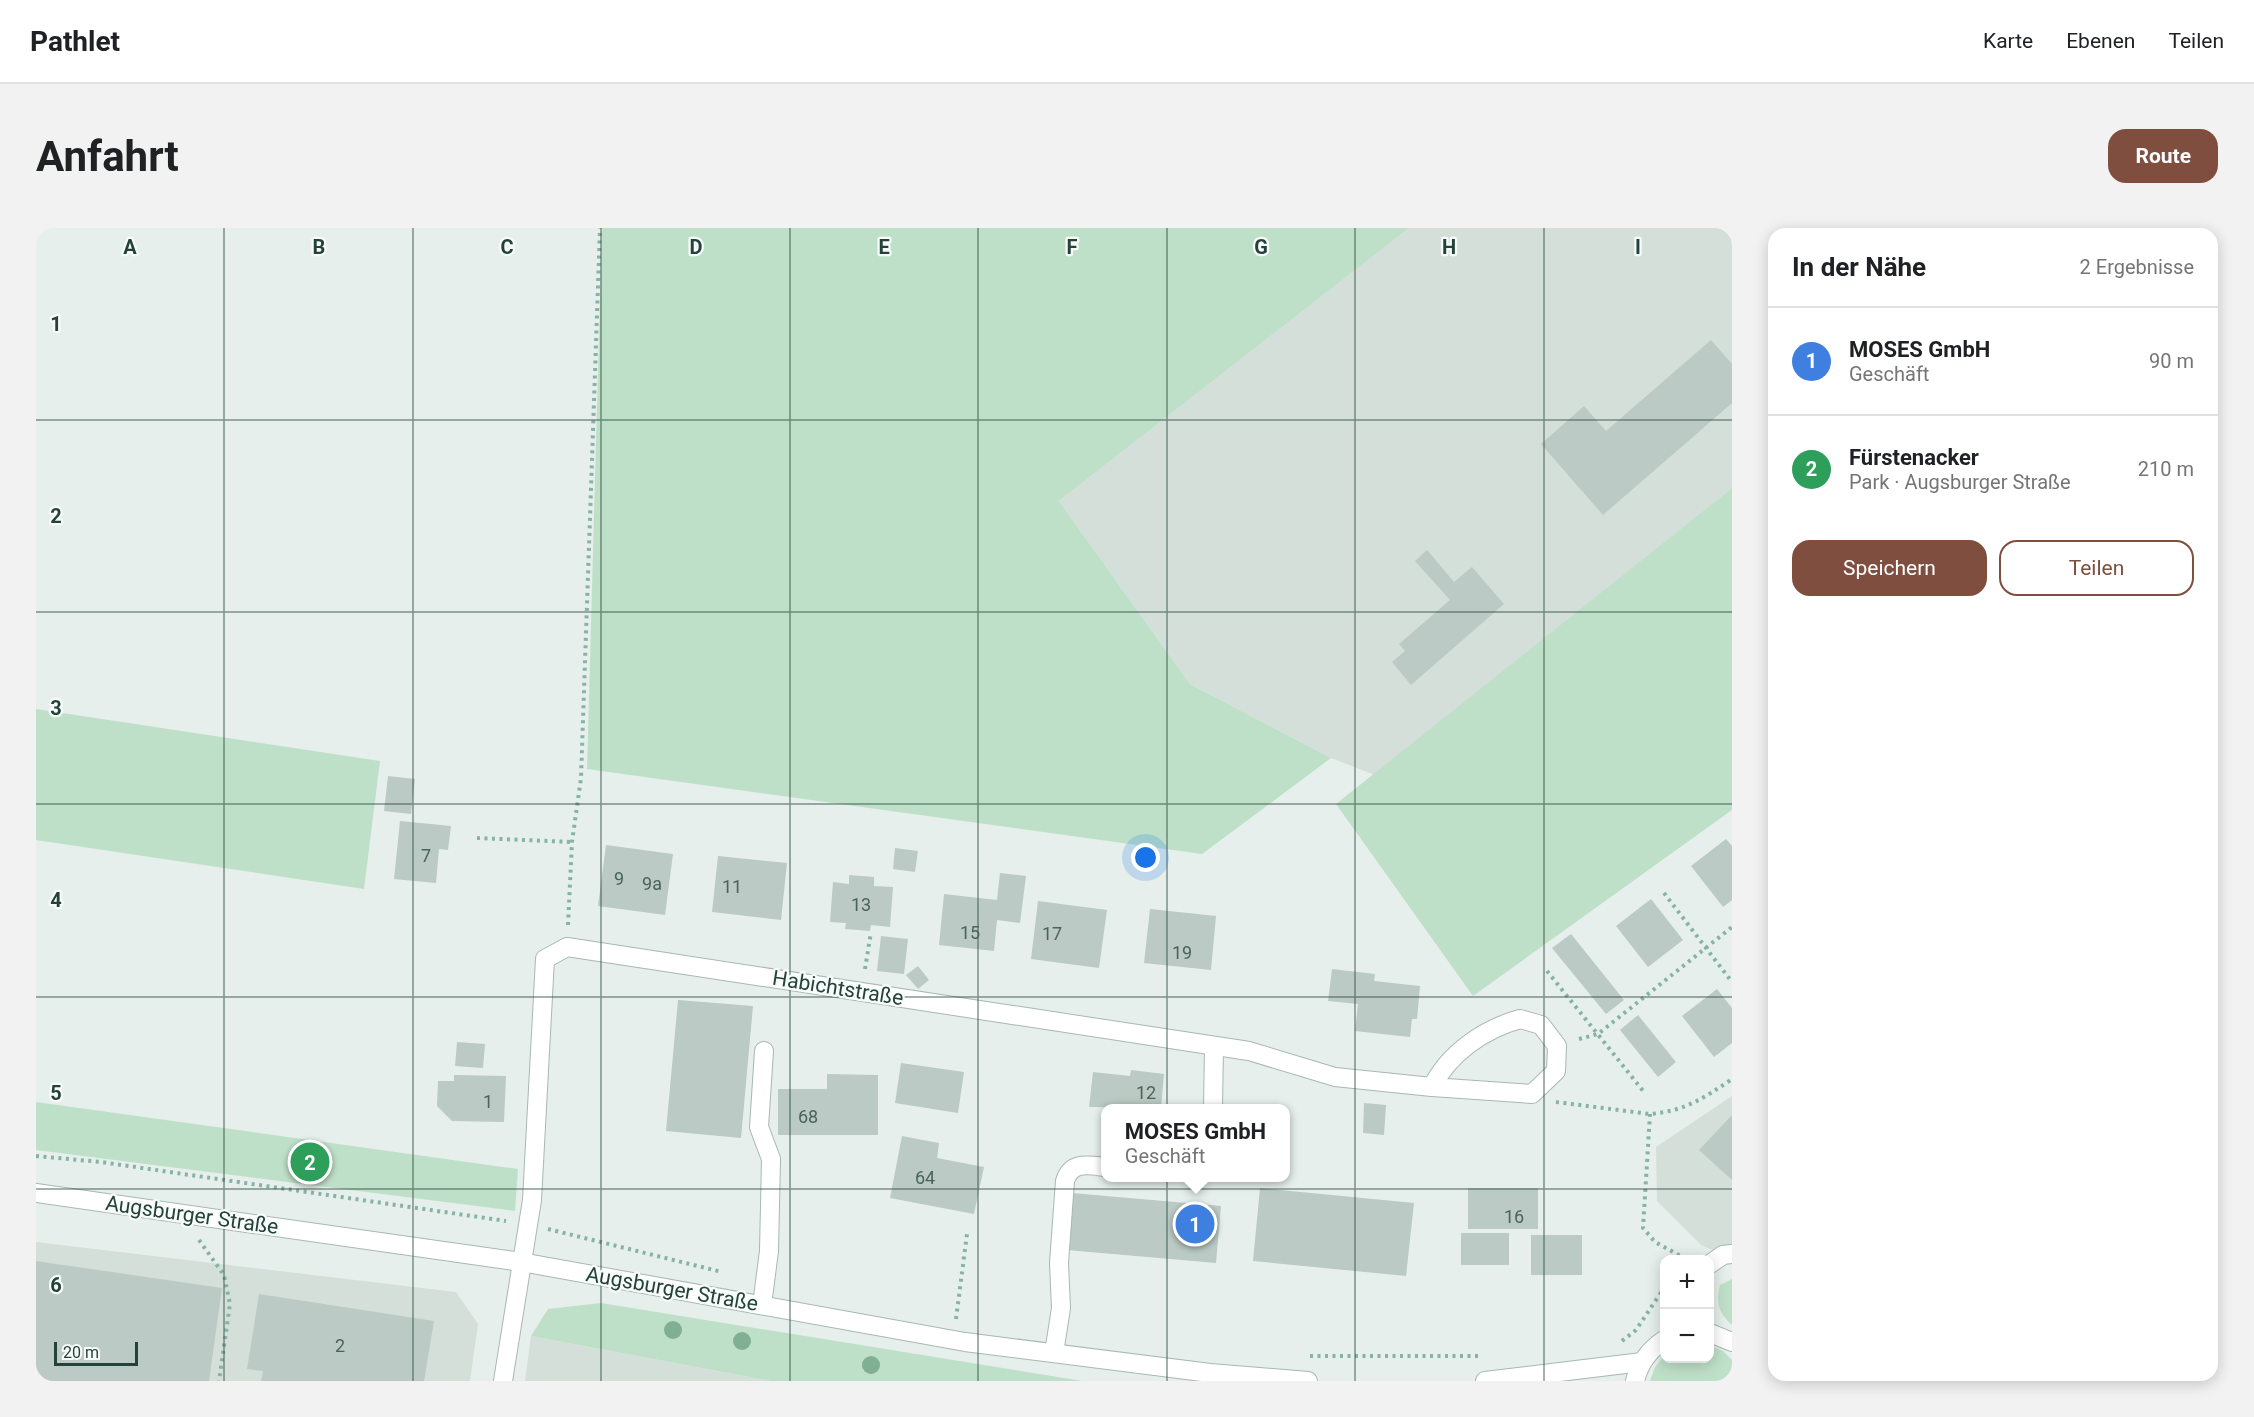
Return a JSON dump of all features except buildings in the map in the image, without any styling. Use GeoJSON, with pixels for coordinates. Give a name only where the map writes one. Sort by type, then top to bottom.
{"type":"FeatureCollection","features":[{"type":"Feature","properties":{"kind":"street","name":"Habichtstraße"},"geometry":{"type":"LineString","coordinates":[[567,946],[1249,1051],[1335,1077],[1532,1094]]}},
{"type":"Feature","properties":{"kind":"street"},"geometry":{"type":"LineString","coordinates":[[503,1381],[532,1200],[545,959],[567,946]]}},
{"type":"Feature","properties":{"kind":"street"},"geometry":{"type":"LineString","coordinates":[[1432,1087],[1439,1072],[1454,1055],[1496,1026],[1520,1019],[1541,1025],[1557,1046],[1556,1071],[1532,1094]]}},
{"type":"Feature","properties":{"kind":"street"},"geometry":{"type":"LineString","coordinates":[[1213,1104],[1214,1046]]}},
{"type":"Feature","properties":{"kind":"street"},"geometry":{"type":"LineString","coordinates":[[762,1305],[769,1251],[771,1159],[759,1127],[764,1051]]}},
{"type":"Feature","properties":{"kind":"street"},"geometry":{"type":"LineString","coordinates":[[1054,1353],[1061,1308],[1059,1263],[1065,1181],[1068,1173],[1074,1167],[1084,1165],[1101,1167]]}},
{"type":"Feature","properties":{"kind":"street","name":"Augsburger Straße"},"geometry":{"type":"LineString","coordinates":[[36,1193],[521,1262],[953,1339],[1210,1373],[1308,1381]]}},
{"type":"Feature","properties":{"kind":"street"},"geometry":{"type":"LineString","coordinates":[[1714,1261],[1723,1255],[1732,1254]]}},
{"type":"Feature","properties":{"kind":"street"},"geometry":{"type":"LineString","coordinates":[[1714,1335],[1732,1342]]}},
{"type":"Feature","properties":{"kind":"street"},"geometry":{"type":"LineString","coordinates":[[1635,1381],[1642,1362],[1651,1350],[1660,1344]]}},
{"type":"Feature","properties":{"kind":"street"},"geometry":{"type":"LineString","coordinates":[[1485,1381],[1642,1362]]}},
{"type":"Feature","properties":{"kind":"path"},"geometry":{"type":"LineString","coordinates":[[567,946],[572,842],[582,778],[600,228]]}},
{"type":"Feature","properties":{"kind":"path"},"geometry":{"type":"LineString","coordinates":[[477,838],[572,842]]}},
{"type":"Feature","properties":{"kind":"path"},"geometry":{"type":"LineString","coordinates":[[1664,894],[1732,982]]}},
{"type":"Feature","properties":{"kind":"path"},"geometry":{"type":"LineString","coordinates":[[1557,1046],[1598,1034],[1732,927]]}},
{"type":"Feature","properties":{"kind":"path"},"geometry":{"type":"LineString","coordinates":[[861,991],[871,932]]}},
{"type":"Feature","properties":{"kind":"path"},"geometry":{"type":"LineString","coordinates":[[1547,971],[1644,1092]]}},
{"type":"Feature","properties":{"kind":"path"},"geometry":{"type":"LineString","coordinates":[[1532,1094],[1560,1103],[1650,1114],[1696,1104],[1732,1079]]}},
{"type":"Feature","properties":{"kind":"path"},"geometry":{"type":"LineString","coordinates":[[1650,1114],[1643,1228],[1655,1242],[1679,1255]]}},
{"type":"Feature","properties":{"kind":"path"},"geometry":{"type":"LineString","coordinates":[[36,1156],[101,1162],[528,1224],[723,1273]]}},
{"type":"Feature","properties":{"kind":"path"},"geometry":{"type":"LineString","coordinates":[[953,1339],[967,1234]]}},
{"type":"Feature","properties":{"kind":"path"},"geometry":{"type":"LineString","coordinates":[[198,1239],[224,1275],[230,1304],[219,1381]]}},
{"type":"Feature","properties":{"kind":"path"},"geometry":{"type":"LineString","coordinates":[[1618,1344],[1636,1330],[1660,1295]]}},
{"type":"Feature","properties":{"kind":"path"},"geometry":{"type":"LineString","coordinates":[[945,1318],[966,1322]]}},
{"type":"Feature","properties":{"kind":"path"},"geometry":{"type":"LineString","coordinates":[[1308,1356],[1493,1356]]}},
{"type":"Feature","properties":{"kind":"shaded area"},"geometry":{"type":"Polygon","coordinates":[[[1409,228],[1732,228],[1732,488],[1375,775],[1331,758],[1190,684],[1059,501],[1409,228]]]}},
{"type":"Feature","properties":{"kind":"shaded area"},"geometry":{"type":"Polygon","coordinates":[[[1732,1096],[1732,1258],[1701,1245],[1657,1201],[1656,1147],[1732,1096]]]}},
{"type":"Feature","properties":{"kind":"shaded area"},"geometry":{"type":"Polygon","coordinates":[[[36,1242],[456,1292],[478,1324],[470,1381],[36,1381],[36,1242]]]}},
{"type":"Feature","properties":{"kind":"shaded area"},"geometry":{"type":"Polygon","coordinates":[[[531,1336],[771,1381],[525,1381],[531,1336]]]}},
{"type":"Feature","properties":{"kind":"green space"},"geometry":{"type":"Polygon","coordinates":[[[602,228],[1409,228],[1059,501],[1190,684],[1331,758],[1202,854],[587,769],[602,228]]]}},
{"type":"Feature","properties":{"kind":"green space"},"geometry":{"type":"Polygon","coordinates":[[[1732,488],[1732,810],[1473,996],[1336,804],[1732,488]]]}},
{"type":"Feature","properties":{"kind":"green space"},"geometry":{"type":"Polygon","coordinates":[[[36,709],[380,761],[364,889],[36,840],[36,709]]]}},
{"type":"Feature","properties":{"kind":"green space"},"geometry":{"type":"Polygon","coordinates":[[[36,1102],[518,1169],[515,1211],[36,1150],[36,1102]]]}},
{"type":"Feature","properties":{"kind":"green space"},"geometry":{"type":"Polygon","coordinates":[[[1732,1279],[1732,1325],[1721,1312],[1718,1297],[1720,1285],[1732,1279]]]}},
{"type":"Feature","properties":{"kind":"green space"},"geometry":{"type":"Polygon","coordinates":[[[601,1303],[1082,1381],[771,1381],[531,1336],[548,1309],[601,1303]]]}},
{"type":"Feature","properties":{"kind":"green space"},"geometry":{"type":"Polygon","coordinates":[[[1714,1348],[1723,1351],[1732,1360],[1732,1381],[1650,1381],[1660,1361],[1660,1363],[1714,1363],[1714,1348]]]}},
{"type":"Feature","properties":{"kind":"place","name":"Fürstenacker"},"geometry":{"type":"Point","coordinates":[310,1162]}},
{"type":"Feature","properties":{"kind":"place","name":"MOSES GmbH"},"geometry":{"type":"Point","coordinates":[1195,1224]}}]}
